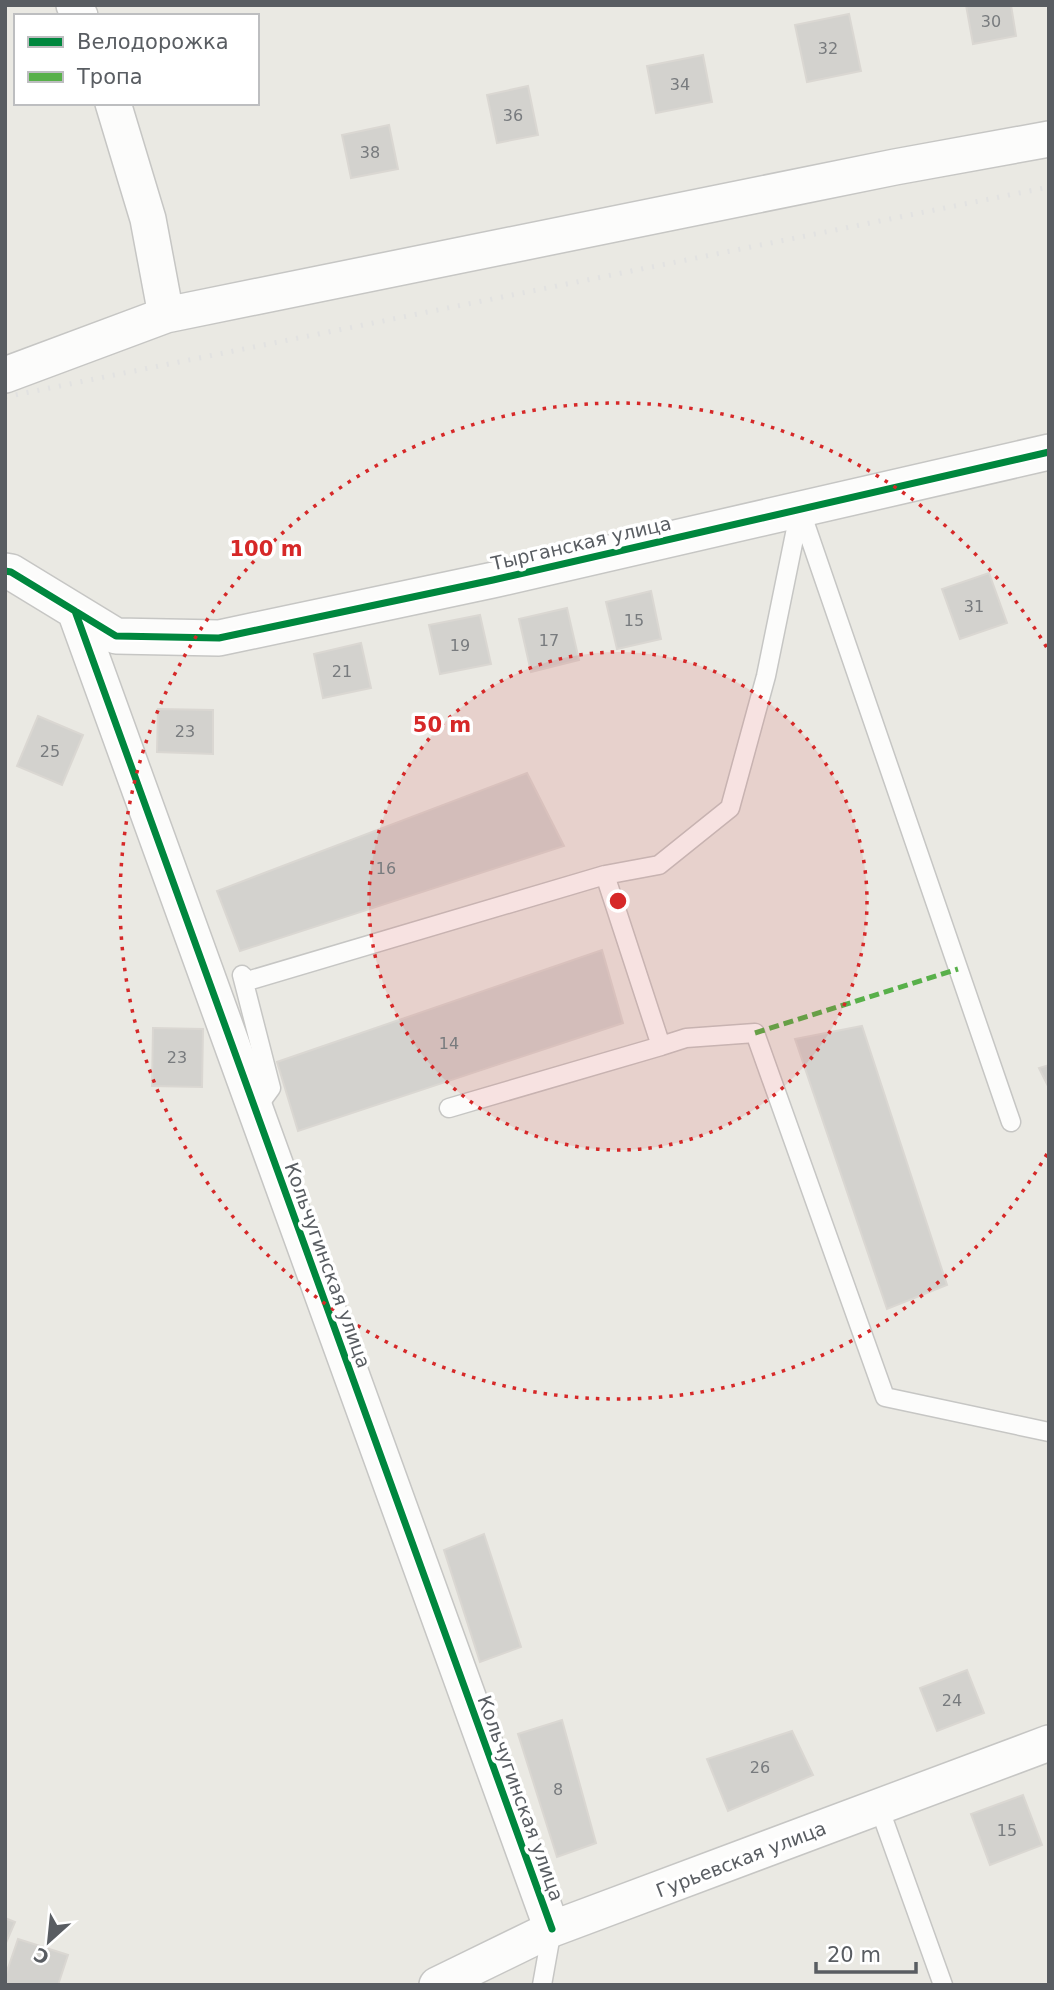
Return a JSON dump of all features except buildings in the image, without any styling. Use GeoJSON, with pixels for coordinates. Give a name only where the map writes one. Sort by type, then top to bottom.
{"type":"FeatureCollection","features":[{"type":"Feature","properties":{"kind":"street"},"geometry":{"type":"LineString","coordinates":[[114,105],[148,219],[166,315]]}},
{"type":"Feature","properties":{"kind":"street"},"geometry":{"type":"LineString","coordinates":[[5,375],[166,315],[882,170],[1049,139]]}},
{"type":"Feature","properties":{"kind":"street","name":"Тырганская улица"},"geometry":{"type":"LineString","coordinates":[[75,611],[116,636],[219,638],[493,580],[1049,452]]}},
{"type":"Feature","properties":{"kind":"street"},"geometry":{"type":"LineString","coordinates":[[5,571],[75,611]]}},
{"type":"Feature","properties":{"kind":"street","name":"Кольчугинская улица"},"geometry":{"type":"LineString","coordinates":[[75,611],[552,1929]]}},
{"type":"Feature","properties":{"kind":"street","name":"Гурьевская улица"},"geometry":{"type":"LineString","coordinates":[[437,1985],[552,1929],[1049,1743]]}},
{"type":"Feature","properties":{"kind":"lane"},"geometry":{"type":"LineString","coordinates":[[256,1110],[271,1088],[243,978],[605,875],[659,865],[730,807],[766,676],[800,509]]}},
{"type":"Feature","properties":{"kind":"lane"},"geometry":{"type":"LineString","coordinates":[[800,509],[1011,1122]]}},
{"type":"Feature","properties":{"kind":"lane"},"geometry":{"type":"LineString","coordinates":[[605,875],[661,1046]]}},
{"type":"Feature","properties":{"kind":"lane"},"geometry":{"type":"LineString","coordinates":[[449,1108],[686,1038],[755,1033],[885,1397],[1049,1432]]}},
{"type":"Feature","properties":{"kind":"lane"},"geometry":{"type":"LineString","coordinates":[[879,1807],[943,1985]]}},
{"type":"Feature","properties":{"kind":"lane"},"geometry":{"type":"LineString","coordinates":[[542,1985],[552,1929]]}},
{"type":"Feature","properties":{"kind":"railway"},"geometry":{"type":"LineString","coordinates":[[5,397],[1049,187]]}},
{"type":"Feature","properties":{"kind":"marked path"},"geometry":{"type":"LineString","coordinates":[[755,1033],[958,969]]}},
{"type":"Feature","properties":{"kind":"cycle path"},"geometry":{"type":"LineString","coordinates":[[5,571],[11,572],[116,636],[219,638],[493,580],[1049,452]]}},
{"type":"Feature","properties":{"kind":"cycle path"},"geometry":{"type":"LineString","coordinates":[[75,611],[552,1929]]}}]}
